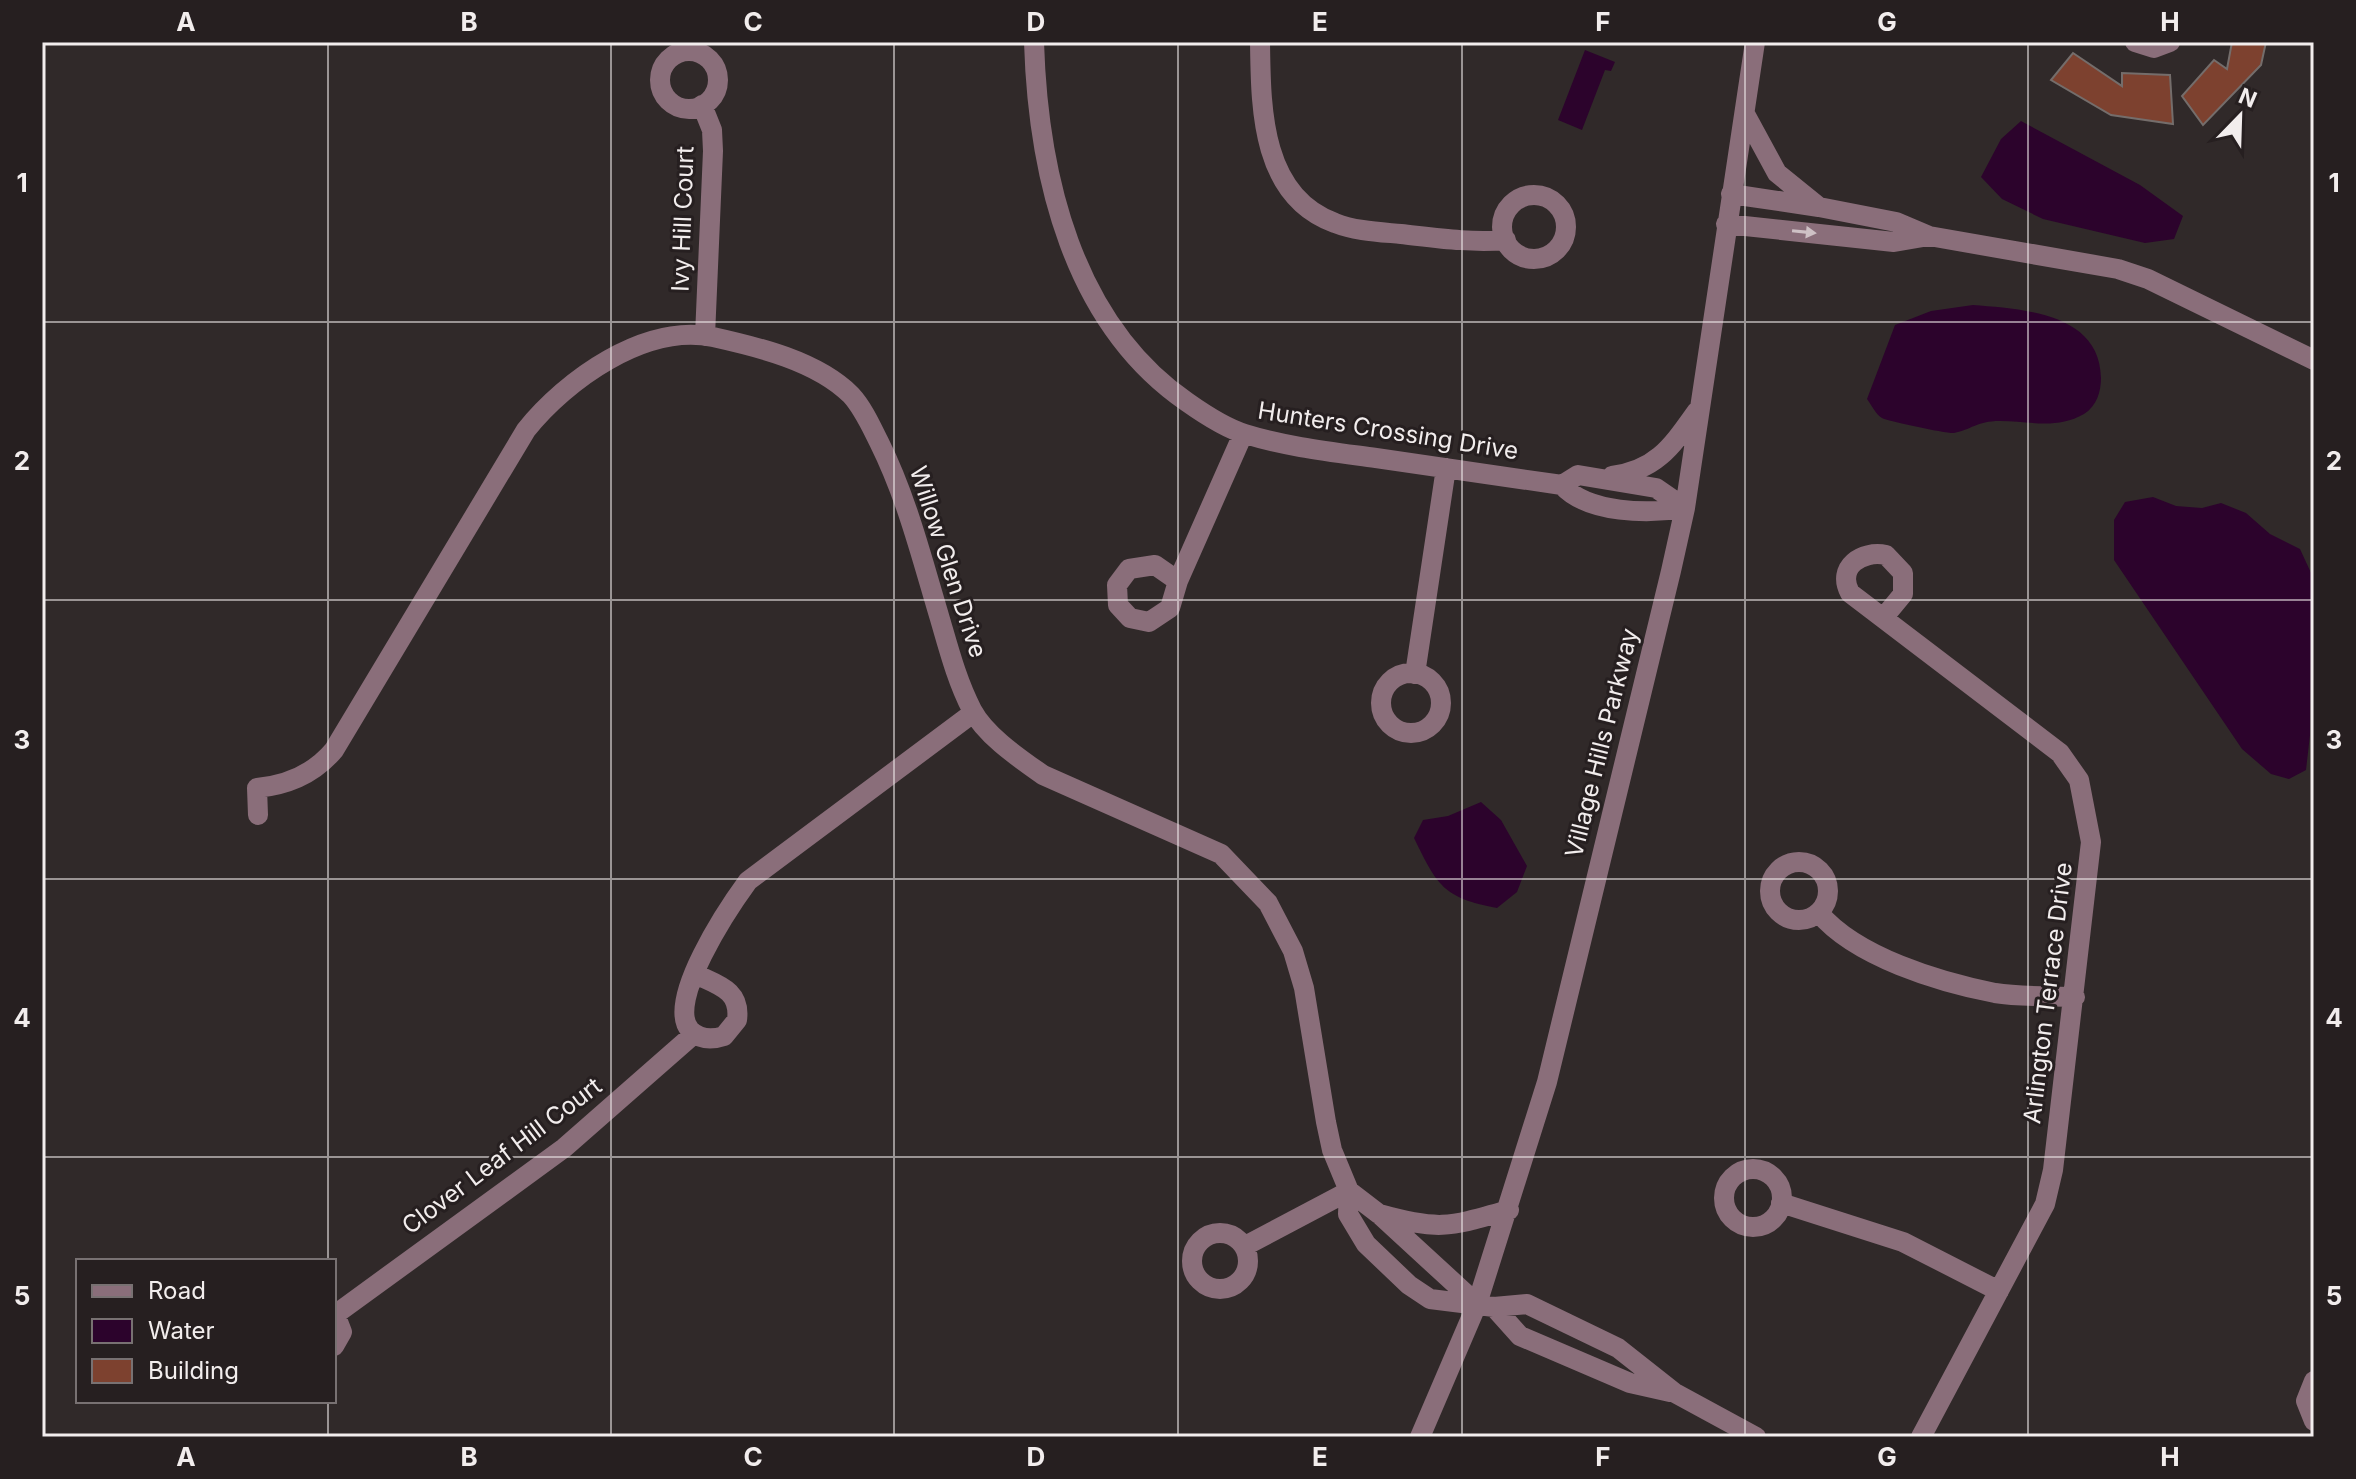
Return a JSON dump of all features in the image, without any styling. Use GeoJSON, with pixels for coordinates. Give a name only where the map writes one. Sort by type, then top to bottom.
{"type":"FeatureCollection","features":[{"type":"Feature","properties":{"kind":"street","name":"Hunters Crossing Drive"},"geometry":{"type":"LineString","coordinates":[[1034,42],[1043,143],[1064,224],[1091,294],[1107,322],[1148,373],[1201,412],[1243,434],[1332,452],[1562,485],[1574,498],[1649,514],[1685,508]]}},
{"type":"Feature","properties":{"kind":"street"},"geometry":{"type":"LineString","coordinates":[[1260,42],[1261,108],[1272,158],[1282,178],[1312,210],[1333,223],[1363,230],[1473,243],[1506,240]]}},
{"type":"Feature","properties":{"kind":"street","name":"Village Hills Parkway"},"geometry":{"type":"LineString","coordinates":[[1420,1437],[1486,1306],[1509,1210],[1547,1082],[1685,508],[1755,42]]}},
{"type":"Feature","properties":{"kind":"street"},"geometry":{"type":"LineString","coordinates":[[2135,42],[2154,48],[2170,42]]}},
{"type":"Feature","properties":{"kind":"street","name":"Ivy Hill Court"},"geometry":{"type":"LineString","coordinates":[[702,105],[712,130],[713,151],[705,336]]}},
{"type":"Feature","properties":{"kind":"street"},"geometry":{"type":"LineString","coordinates":[[1745,114],[1777,173],[1819,207]]}},
{"type":"Feature","properties":{"kind":"street"},"geometry":{"type":"LineString","coordinates":[[1731,194],[1896,222],[1929,236],[2138,276],[2314,360]]}},
{"type":"Feature","properties":{"kind":"street"},"geometry":{"type":"LineString","coordinates":[[1726,224],[1894,242],[1929,236]]}},
{"type":"Feature","properties":{"kind":"street","name":"Willow Glen Drive"},"geometry":{"type":"LineString","coordinates":[[258,815],[257,788],[273,787],[319,768],[334,750],[526,430],[548,402],[572,382],[626,351],[682,335],[705,336],[779,355],[825,377],[851,396],[869,421],[904,496],[954,670],[973,713],[1019,758],[1043,775],[1221,854],[1268,903],[1293,951],[1304,988],[1332,1150],[1349,1191],[1348,1214],[1366,1244],[1409,1285],[1440,1302],[1486,1306],[1527,1304],[1618,1348],[1675,1393]]}},
{"type":"Feature","properties":{"kind":"street","name":"Hunters Crossing Drive"},"geometry":{"type":"LineString","coordinates":[[1594,478],[1636,473],[1662,457],[1700,408]]}},
{"type":"Feature","properties":{"kind":"street"},"geometry":{"type":"LineString","coordinates":[[1176,589],[1243,434]]}},
{"type":"Feature","properties":{"kind":"street"},"geometry":{"type":"LineString","coordinates":[[1415,674],[1446,468]]}},
{"type":"Feature","properties":{"kind":"street","name":"Hunters Crossing Drive"},"geometry":{"type":"LineString","coordinates":[[1562,485],[1578,475],[1656,488],[1685,508]]}},
{"type":"Feature","properties":{"kind":"street","name":"Arlington Terrace Drive"},"geometry":{"type":"LineString","coordinates":[[1884,617],[1892,628],[2045,738],[2079,780],[2091,842],[2075,997],[2045,1204],[1921,1437]]}},
{"type":"Feature","properties":{"kind":"street"},"geometry":{"type":"LineString","coordinates":[[695,974],[730,991],[739,1008],[732,1030],[724,1036],[715,1039],[694,1034],[687,1027],[683,1008],[695,974],[723,915],[754,876],[973,713]]}},
{"type":"Feature","properties":{"kind":"street"},"geometry":{"type":"LineString","coordinates":[[1819,913],[1835,932],[1861,949],[1916,969],[1996,993],[2075,997]]}},
{"type":"Feature","properties":{"kind":"street","name":"Clover Leaf Hill Court"},"geometry":{"type":"LineString","coordinates":[[336,1311],[564,1148],[694,1034]]}},
{"type":"Feature","properties":{"kind":"street"},"geometry":{"type":"LineString","coordinates":[[1245,1246],[1349,1191],[1520,1336],[1630,1383],[1675,1393],[1756,1437]]}},
{"type":"Feature","properties":{"kind":"street"},"geometry":{"type":"LineString","coordinates":[[1781,1203],[1903,1242],[1999,1291]]}},
{"type":"Feature","properties":{"kind":"street"},"geometry":{"type":"LineString","coordinates":[[1379,1214],[1425,1227],[1455,1225],[1509,1210]]}},
{"type":"Feature","properties":{"kind":"street","name":"Clover Leaf Hill Court"},"geometry":{"type":"LineString","coordinates":[[336,1315],[342,1332],[336,1342]]}},
{"type":"Feature","properties":{"kind":"street"},"geometry":{"type":"LineString","coordinates":[[2314,1381],[2306,1401],[2314,1421]]}},
{"type":"Feature","properties":{"kind":"water"},"geometry":{"type":"Polygon","coordinates":[[[1585,50],[1615,62],[1611,71],[1605,70],[1582,130],[1558,120],[1585,50]]]}},
{"type":"Feature","properties":{"kind":"water"},"geometry":{"type":"Polygon","coordinates":[[[2021,121],[2140,185],[2183,216],[2174,239],[2145,243],[2043,219],[2002,199],[1981,177],[2001,139],[2021,121]]]}},
{"type":"Feature","properties":{"kind":"water"},"geometry":{"type":"Polygon","coordinates":[[[1973,305],[2035,313],[2073,327],[2088,340],[2097,356],[2101,383],[2092,407],[2084,414],[2063,422],[1992,421],[1954,433],[1880,417],[1867,399],[1895,325],[1931,311],[1973,305]]]}},
{"type":"Feature","properties":{"kind":"water"},"geometry":{"type":"Polygon","coordinates":[[[2153,497],[2176,506],[2202,508],[2221,503],[2246,513],[2270,534],[2300,549],[2312,575],[2310,735],[2306,770],[2289,779],[2271,774],[2242,749],[2114,560],[2114,520],[2125,502],[2153,497]]]}},
{"type":"Feature","properties":{"kind":"water"},"geometry":{"type":"Polygon","coordinates":[[[1481,802],[1501,820],[1527,866],[1517,892],[1497,908],[1464,899],[1444,887],[1414,838],[1423,820],[1448,816],[1481,802]]]}},
{"type":"Feature","properties":{"kind":"building"},"geometry":{"type":"Polygon","coordinates":[[[2232,42],[2266,42],[2261,65],[2203,125],[2182,96],[2214,60],[2227,69],[2232,42]]]}},
{"type":"Feature","properties":{"kind":"building"},"geometry":{"type":"Polygon","coordinates":[[[2073,53],[2122,86],[2122,73],[2170,75],[2173,124],[2111,115],[2051,80],[2073,53]]]}}]}
